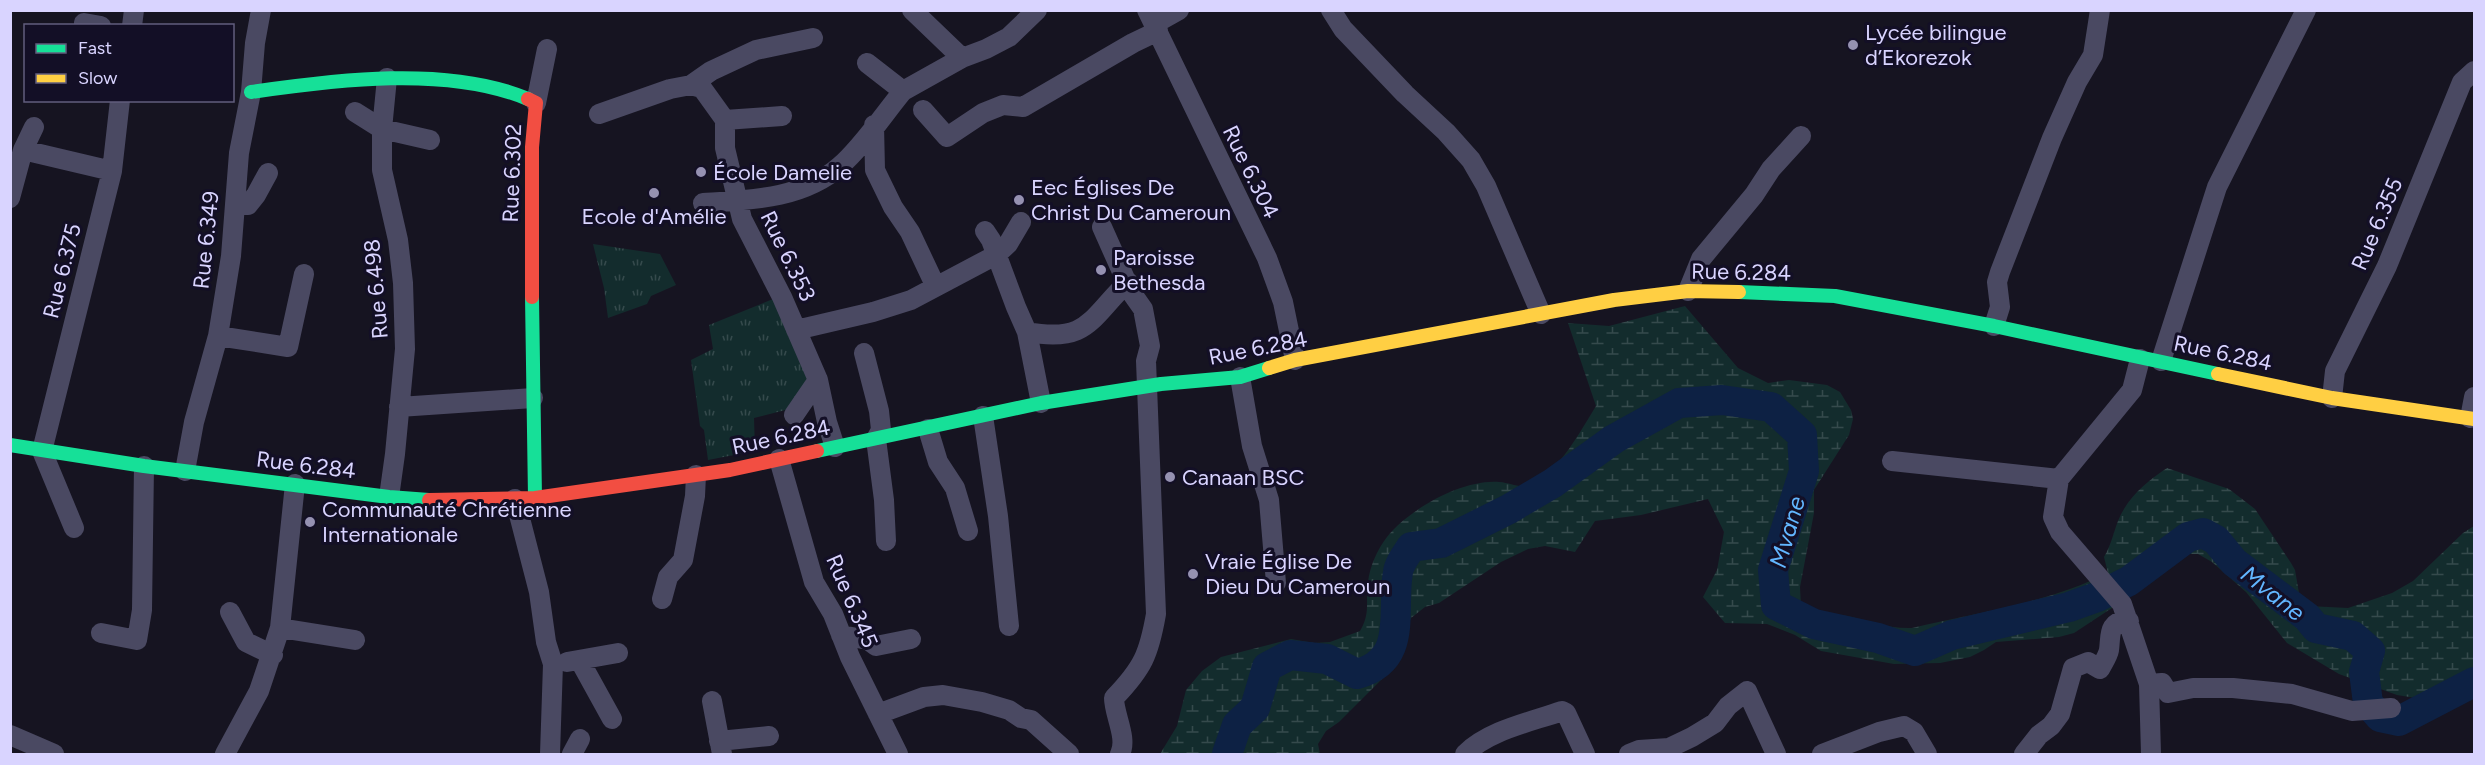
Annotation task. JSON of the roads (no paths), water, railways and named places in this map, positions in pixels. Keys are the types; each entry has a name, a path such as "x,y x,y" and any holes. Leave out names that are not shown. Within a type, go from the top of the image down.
{"street":[{"name":"Rue 6.349","path":"185,471 194,422 218,336 231,256 239,153 251,92 255,42 261,10"},
{"path":"912,10 962,58"},
{"path":"703,203 780,196 839,167 903,91 962,58 1009,37 1037,10"},
{"path":"923,110 947,136 983,113 1003,105 1023,108 1133,43 1153,22 1179,10"},
{"path":"1330,10 1343,29 1471,160 1486,186 1541,314"},
{"path":"1994,326 2000,307 1997,282 2000,272 2052,138 2077,82 2093,55 2100,10"},
{"path":"2161,361 2217,187 2306,10"},
{"name":"Rue 6.304","path":"1153,22 1267,258 1283,302 1295,360"},
{"path":"599,114 670,89 696,87 711,71 756,50 813,38"},
{"path":"536,103 547,49"},
{"path":"867,63 903,91"},
{"name":"Rue 6.355","path":"2332,399 2335,370 2387,266 2462,82 2475,71"},
{"name":"Rue 6.302","path":"251,92 305,84 387,78 438,80 494,87 536,103 532,147 531,296 535,381 532,398 535,498"},
{"name":"Rue 6.498","path":"387,78 382,129 382,170 398,240 403,283 405,349 396,454 389,497"},
{"path":"696,87 724,120 782,116"},
{"name":"Rue 6.375","path":"42,451 112,171 120,102"},
{"path":"355,112 382,129 430,140"},
{"name":"Rue 6.353","path":"724,120 725,148 742,219 818,380 822,404 835,447"},
{"path":"874,126 875,170 910,232 935,285"},
{"path":"10,198 23,150 34,127"},
{"path":"1688,291 1701,259 1754,195 1771,169 1801,136"},
{"path":"23,150 112,171"},
{"path":"235,205 248,205 268,173"},
{"path":"796,330 873,312 911,300 935,285 996,255 1008,244 1021,222"},
{"path":"1102,227 1131,292 1143,309 1150,346 1146,361 1156,614 1150,645 1135,676 1114,698 1114,709 1123,742 1120,754"},
{"path":"986,231 992,240 1027,332 1041,404"},
{"path":"218,336 288,347 304,274"},
{"path":"1027,332 1052,336 1079,330 1090,323 1128,282"},
{"name":"Rue 6.284","path":"10,445 144,466 389,497 445,501 535,498 696,475 1041,404 1147,387 1240,377 1295,360 1614,300 1688,291 1835,296 1994,326 2332,399 2472,418"},
{"path":"864,353 879,411 881,430 876,439 883,489 886,541"},
{"path":"2140,359 2133,390 2059,479 2053,517 2060,532 2108,584 2126,613 2149,684 2151,754"},
{"path":"1240,377 1252,446 1269,500 1276,583"},
{"path":"794,415 818,380"},
{"path":"2472,418 2475,397"},
{"path":"399,406 532,398"},
{"path":"983,416 998,516 1009,626"},
{"path":"927,429 938,462 956,488 968,531"},
{"path":"42,451 74,528"},
{"name":"Rue 6.345","path":"779,459 814,582 833,614 898,754"},
{"path":"1892,461 2059,479"},
{"path":"101,633 137,646 142,610 144,466"},
{"path":"662,599 668,578 683,560 695,496 696,475"},
{"path":"225,754 259,691 273,655 280,628 296,484"},
{"path":"515,499 539,592 546,642 553,664 550,754"},
{"path":"230,612 246,642 273,655"},
{"path":"2024,754 2060,714 2073,668 2088,662 2100,669 2109,651 2110,633 2114,627 2125,621 2126,613"},
{"path":"280,628 356,640"},
{"path":"841,635 868,640 876,646 911,639"},
{"path":"553,664 618,653"},
{"path":"580,661 612,719"},
{"path":"2149,684 2162,683 2168,693 2193,688 2233,688 2292,694 2352,711 2391,708"},
{"path":"1629,754 1639,750 1669,748 1692,737 1715,723 1728,706 1747,691 1776,754"},
{"path":"878,714 924,697 944,695 982,702 1009,710 1021,718 1031,720 1069,754"},
{"path":"712,701 721,748 769,736"},
{"path":"1466,754 1473,746 1489,738 1562,711 1566,713 1585,754"},
{"path":"1822,754 1879,732 1904,726 1914,732 1927,754"},
{"path":"10,735 42,752"}],"waterway":[{"name":"Mvane","path":"1227,754 1237,725 1255,708 1267,667 1290,655 1327,659 1357,674 1373,667 1384,658 1391,646 1394,633 1399,569 1411,547 1441,543 1509,509 1553,483 1614,439 1679,403 1722,400 1771,407 1802,435 1804,471 1773,570 1776,605 1814,624 1878,638 1915,651 1952,635 2069,607 2097,597 2129,581 2188,537 2203,533 2216,540 2234,562 2307,617 2316,628 2353,636 2370,651 2364,672 2368,703 2380,717 2399,721 2474,682"}],"place":[{"name":"Lycée bilingue d’Ekorezok","path":"1853,45"},
{"name":"École Damelie","path":"701,172"},
{"name":"Ecole d'Amélie","path":"654,193"},
{"name":"Eec Églises De Christ Du Cameroun","path":"1019,200"},
{"name":"Paroisse Bethesda","path":"1101,270"},
{"name":"Canaan BSC","path":"1170,477"},
{"name":"Communauté Chrétienne Internationale","path":"310,522"},
{"name":"Vraie Église De Dieu Du Cameroun","path":"1193,574"}]}
